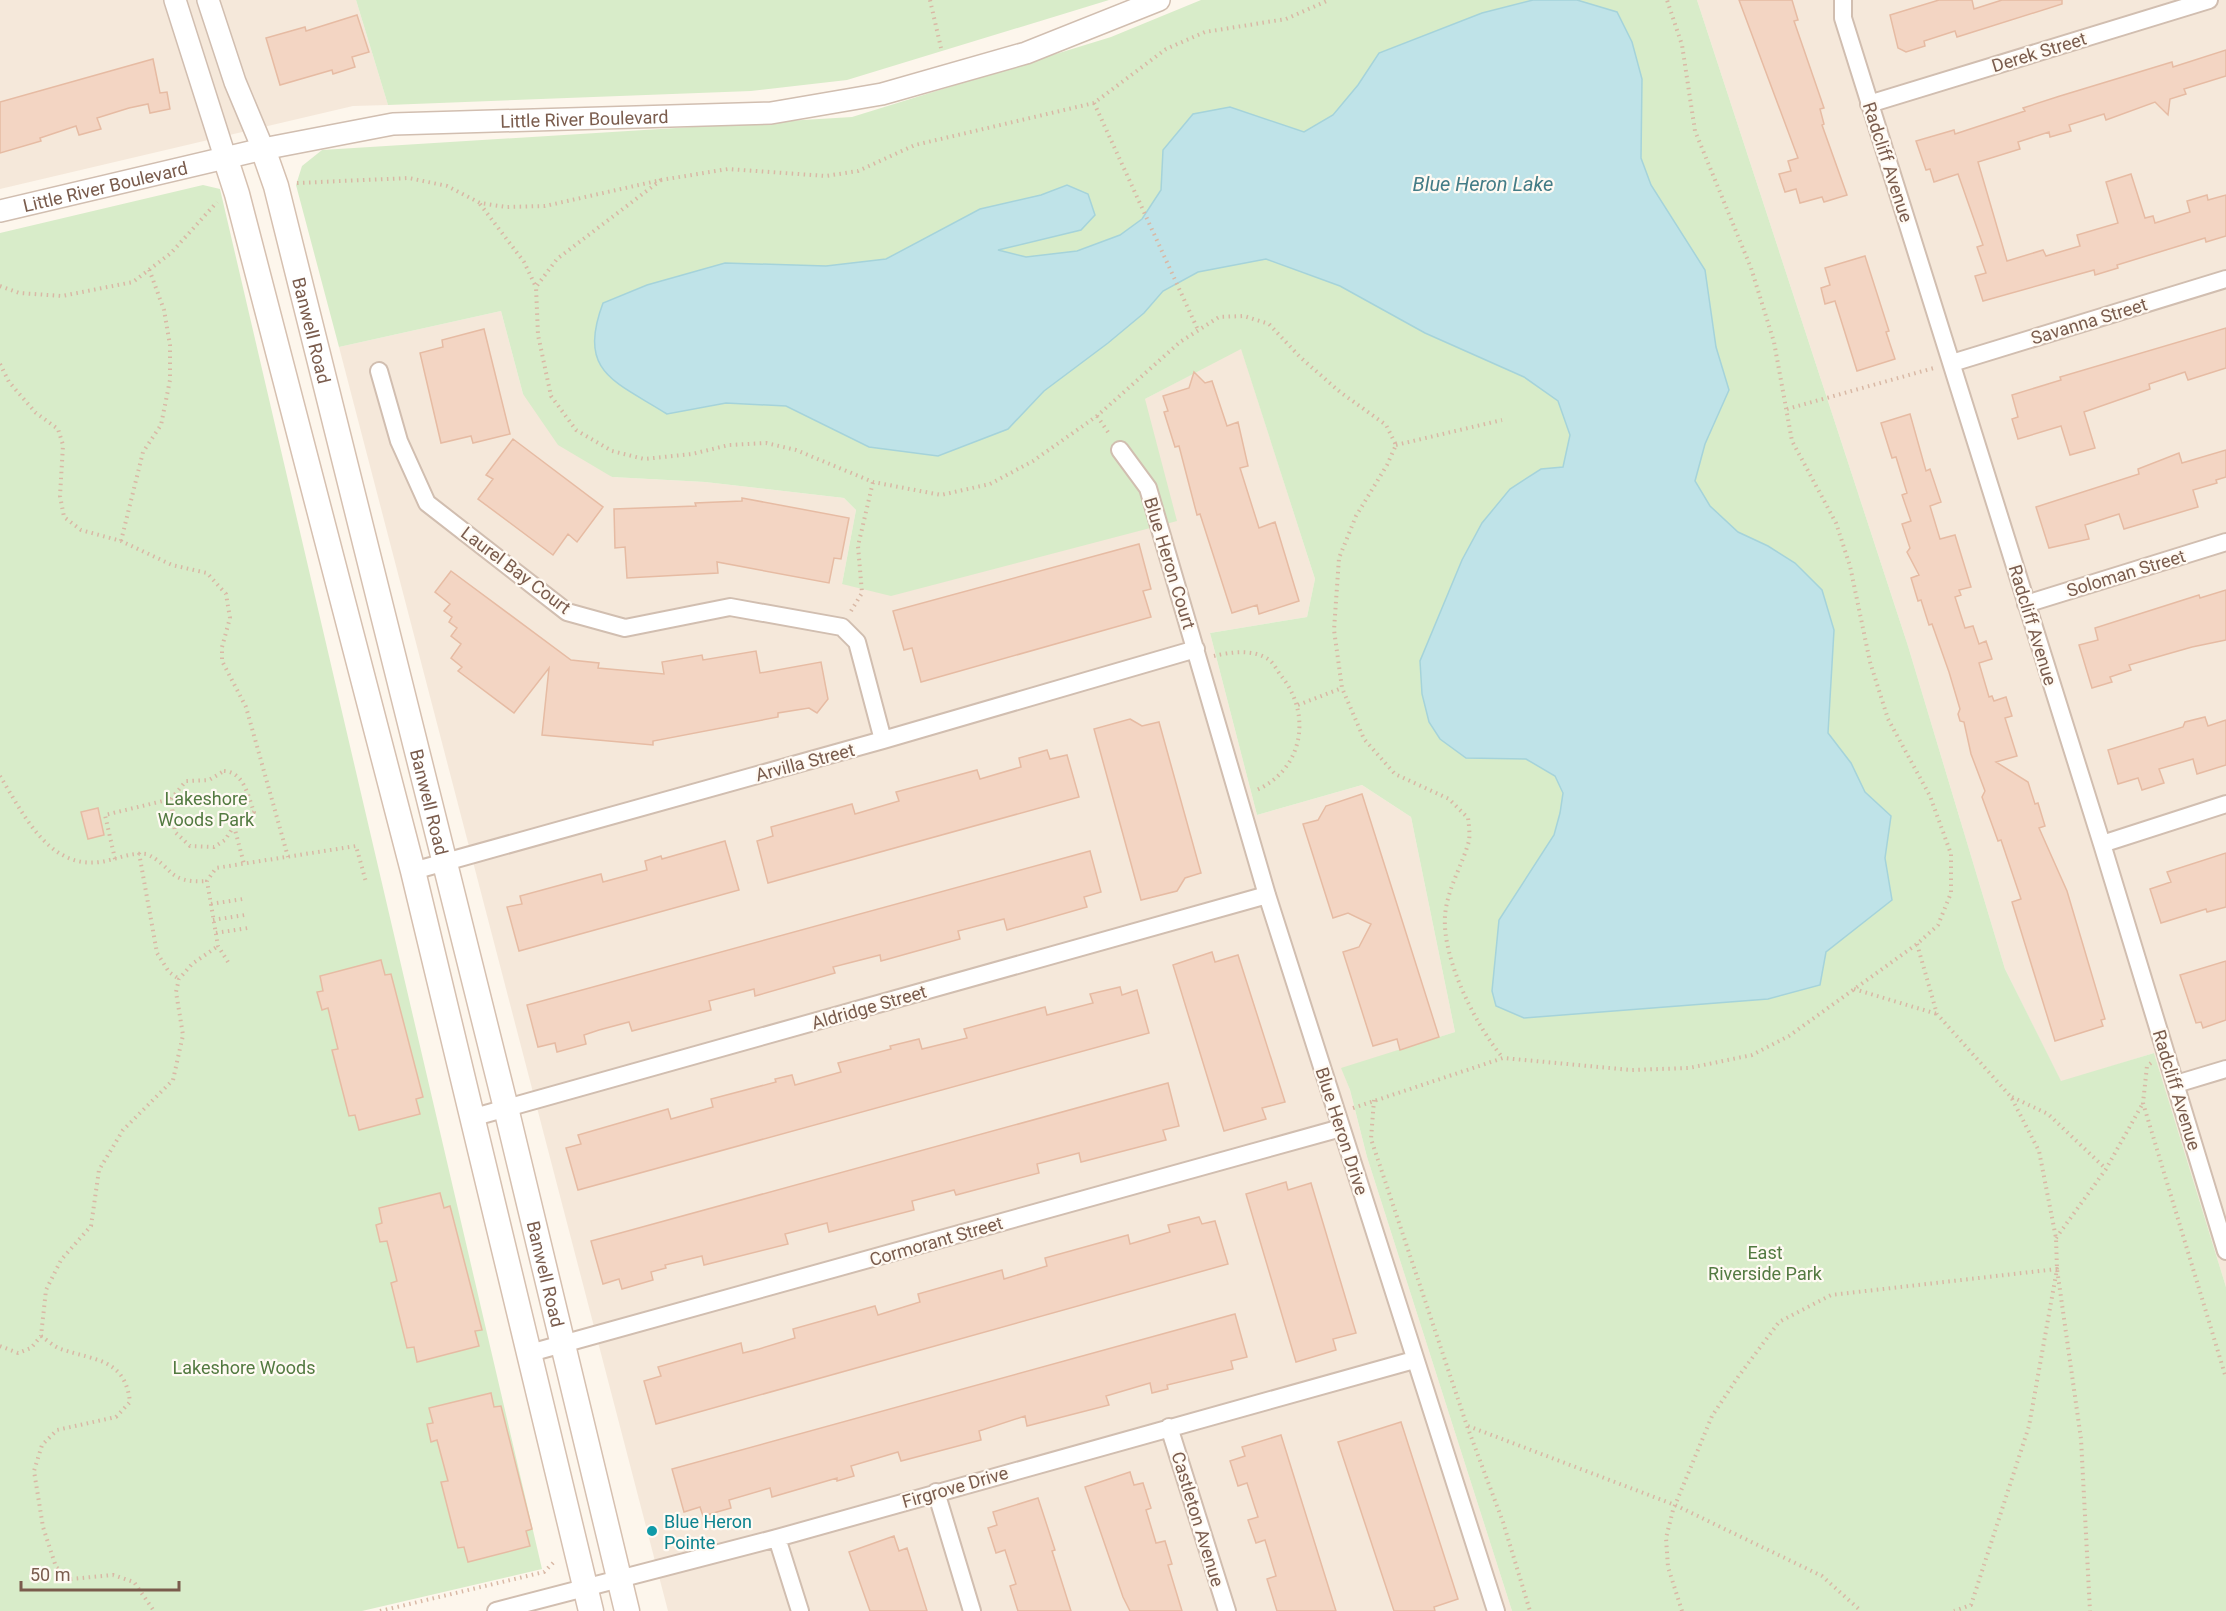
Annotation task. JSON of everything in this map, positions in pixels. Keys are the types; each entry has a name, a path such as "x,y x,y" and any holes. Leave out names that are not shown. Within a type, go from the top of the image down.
{"main road":[{"name":"Banwell Road","path":"262,149 276,186 506,1108 627,1611"},
{"name":"Banwell Road","path":"225,158 237,194 413,871 589,1600"}],"street":[{"name":"Banwell Road","path":"175,0 225,158"},
{"name":"Banwell Road","path":"208,0 235,82 262,149"},
{"name":"Little River Boulevard","path":"0,211 262,149 393,124 771,113 882,94 1026,53 1159,0"},
{"name":"Radcliff Avenue","path":"1843,0 1843,18 1869,104 2102,844 2226,1251"},
{"name":"Derek Street","path":"1869,104 2209,0"},
{"name":"Savanna Street","path":"1952,363 2226,279"},
{"name":"Laurel Bay Court","path":"379,371 399,441 427,503 567,612 625,628 730,607 842,627"},
{"name":"Blue Heron Court","path":"1120,450 1148,488 1197,654"},
{"name":"Soloman Street","path":"2026,604 2226,542"},
{"path":"842,627 857,642 884,740"},
{"name":"Arvilla Street","path":"413,871 1197,654"},
{"name":"Blue Heron Drive","path":"1197,654 1267,896 1496,1611"},
{"path":"2102,844 2226,804"},
{"name":"Aldridge Street","path":"471,1118 1267,896"},
{"path":"2176,1084 2226,1069"},
{"name":"Cormorant Street","path":"530,1353 1341,1128"},
{"name":"Firgrove Drive","path":"496,1611 589,1600 619,1580 1414,1360"},
{"name":"Castleton Avenue","path":"1169,1427 1227,1611"},
{"path":"936,1492 972,1611"},
{"path":"777,1538 800,1611"}],"path":[{"path":"930,0 941,48"},
{"path":"294,183 409,178 447,186 480,203 506,207 545,206 661,180 728,169 826,176 858,171 915,145 1094,103 1166,49 1205,32 1286,20 1329,0"},
{"path":"1352,1109 1503,1058 1631,1070 1689,1068 1752,1055 1789,1036 1917,944 1938,925 1951,893 1951,854 1930,796 1888,719 1870,662 1850,566 1836,523 1792,441 1774,342 1751,268 1695,131 1682,45 1667,0"},
{"path":"1094,103 1198,330"},
{"path":"536,287 557,259 661,180"},
{"path":"0,286 19,293 81,294 133,282 171,253 219,200"},
{"path":"480,203 524,262 536,287 538,335 551,396 576,430 612,451 644,459 692,454 729,445 766,443 795,450 873,482 941,495 990,484 1033,461 1097,416 1180,342 1219,317 1244,316 1269,324 1300,357 1340,392 1386,425 1396,446"},
{"path":"121,541 143,452 161,425 170,380 170,345 164,310 149,269"},
{"path":"1787,409 1952,363"},
{"path":"0,364 9,382 36,413 58,429 63,445 60,496 64,517 81,530 121,541 172,565 207,573 226,594 230,618 222,647 222,661 246,707 288,857"},
{"path":"1097,416 1120,450"},
{"path":"1396,446 1502,420"},
{"path":"1396,446 1356,516 1339,558 1334,630 1342,688 1364,739 1395,774 1449,799 1468,818 1469,840 1455,873 1445,916 1451,960 1486,1039 1503,1058"},
{"path":"842,627 861,593 858,546 873,482"},
{"path":"1197,654 1234,651 1268,659 1293,691 1298,705 1301,737 1288,765 1261,788 1238,797"},
{"path":"1298,705 1342,688"},
{"path":"115,859 105,815 171,799 190,779 209,780 224,771 230,771 243,783 254,812 234,826 225,840 206,849 190,846 175,832 171,799"},
{"path":"0,776 24,814 51,848 74,860 87,862 115,859 139,853 152,856 173,876 196,882 207,881"},
{"path":"234,826 244,864"},
{"path":"228,962 218,946 207,881 216,868 356,846 366,882"},
{"path":"139,853 157,953 169,972 179,978"},
{"path":"211,904 243,899"},
{"path":"213,920 245,915"},
{"path":"216,933 248,928"},
{"path":"1917,944 1937,1014 2011,1097 2039,1151 2056,1238 2057,1269 2080,1439 2090,1611"},
{"path":"0,1346 18,1353 31,1348 41,1336 46,1290 61,1260 91,1226 99,1170 123,1130 173,1080 183,1035 176,992 179,978 192,964 218,946"},
{"path":"1853,988 1937,1014"},
{"path":"2165,1051 2147,1066 2143,1103 2226,1378"},
{"path":"2011,1097 2048,1114 2106,1169"},
{"path":"1374,1100 1371,1139 1467,1426 1503,1522 1530,1611"},
{"path":"2056,1238 2106,1169 2143,1103"},
{"path":"1682,1611 1668,1567 1666,1538 1675,1505 1712,1416 1779,1322 1831,1295 2057,1269"},
{"path":"1954,1611 1971,1605 2029,1426 2057,1269"},
{"path":"41,1336 58,1349 110,1363 128,1384 130,1402 116,1417 57,1430 42,1445 34,1471 43,1527 56,1567 71,1579 113,1575 134,1582 154,1611"},
{"path":"1467,1426 1675,1505 1822,1576 1861,1611"},
{"path":"380,1611 544,1572 558,1558"}],"shaded area":[{"path":"0,0 356,0 388,105 353,106 0,189"},
{"path":"1697,0 2226,0 2226,1287 2154,1053 2061,1082 2005,969 1908,646"},
{"path":"501,311 523,394 612,477 705,482 844,498 856,510 842,584 1145,399 1241,348 1315,579 1307,617 1210,633 1257,815 1362,785 1411,817 1455,1032 1342,1069 1350,1090 1367,1157 1512,1611 668,1611 339,347"}],"green space":[{"path":"356,0 1109,0 847,80 751,91 388,105"},
{"name":"East Riverside Park","path":"1201,0 1697,0 1908,646 2005,969 2061,1081 2154,1053 2226,1287 2226,1611 1512,1611 1367,1157 1350,1090 1341,1068 1455,1032 1411,817 1362,785 1257,815 1210,633 1307,617 1315,579 1241,349 1145,399 1177,521 891,596 842,584 856,510 844,498 705,482 612,477 558,445 523,394 501,311 339,347 296,185 302,166 322,150 852,117 1111,37"},
{"name":"Lakeshore Woods","path":"203,185 220,189 542,1569 362,1611 0,1611 0,233"}],"water":[{"name":"Blue Heron Lake","path":"1533,0 1577,0 1617,12 1632,42 1642,79 1641,158 1651,185 1705,270 1716,347 1729,390 1705,444 1695,481 1710,506 1738,532 1768,546 1795,563 1822,590 1834,630 1828,733 1851,763 1865,792 1891,816 1885,858 1892,900 1826,952 1820,985 1768,999 1524,1018 1496,1006 1492,991 1499,920 1554,835 1563,793 1555,776 1526,759 1466,758 1440,739 1429,722 1422,694 1420,661 1462,560 1482,523 1510,489 1541,469 1563,467 1570,435 1558,401 1524,377 1425,333 1340,286 1266,259 1198,272 1163,291 1144,313 1044,391 1008,429 938,456 869,447 786,406 726,403 667,414 617,383 598,360 595,345 596,327 603,303 647,285 725,263 826,266 886,259 980,209 1041,195 1067,185 1088,194 1095,215 1081,230 998,250 1026,257 1077,251 1120,235 1142,219 1161,190 1163,150 1193,114 1230,107 1304,132 1333,115 1358,85 1379,53 1482,13"}],"building":[{"path":"1739,0 1792,0 1798,20 1794,21 1824,108 1820,109 1824,124 1822,125 1847,195 1824,202 1822,197 1800,203 1796,189 1785,192 1779,174 1791,171 1788,161 1798,158"},
{"path":"1939,0 1972,0 1974,9 2002,0 2062,0 2062,4 1957,37 1955,31 1924,41 1925,46 1906,52 1898,48 1890,15"},
{"path":"357,15 369,52 352,57 355,67 333,74 332,70 280,85 266,38 305,27 306,31"},
{"path":"2226,50 2226,76 2184,89 2186,94 2170,99 2168,115 2155,102 2106,120 2104,114 2069,125 2071,131 2050,137 2049,132 2018,142 2020,149 1978,162 2007,261 2043,250 2046,256 2080,246 2077,235 2118,223 2106,182 2131,174 2145,218 2153,216 2155,223 2190,212 2187,201 2207,195 2208,200 2226,195 2226,236 2206,242 2205,238 2117,265 2118,268 2095,275 2094,270 1983,301 1975,276 1986,273 1977,247 1983,245 1958,174 1934,182 1930,169 1926,170 1916,141 1954,130 1955,134 2025,111 2023,108 2060,96 2172,62 2173,67"},
{"path":"153,59 160,93 167,92 170,109 150,113 148,104 129,108 97,118 101,129 79,135 76,126 40,138 41,141 0,153 0,102"},
{"path":"1865,256 1889,331 1886,332 1895,359 1857,371 1835,301 1825,304 1821,288 1830,285 1825,268"},
{"path":"2226,328 2226,368 2188,380 2185,372 2149,384 2150,389 2084,412 2095,448 2070,455 2061,426 2018,439 2012,419 2018,417 2012,395 2061,380 2060,377"},
{"path":"484,329 510,434 473,443 471,436 441,443 420,353 443,347 442,340"},
{"path":"1194,372 1205,383 1212,381 1227,426 1238,422 1248,466 1240,468 1259,528 1275,522 1299,601 1259,614 1257,605 1232,613 1200,514 1197,515 1179,446 1175,447 1164,412 1168,411 1163,396 1189,388"},
{"path":"1910,414 1926,471 1930,469 1941,502 1930,506 1940,539 1955,535 1971,587 1959,590 1961,595 1955,597 1965,628 1973,626 1979,644 1986,641 1992,659 1979,663 1989,697 1992,696 1994,701 2006,697 2012,716 2005,718 2017,756 1996,762 2028,782 2035,804 2038,803 2045,826 2039,828 2067,891 2105,1019 2101,1020 2103,1026 2055,1041 2012,902 2021,899 2001,840 1998,841 1982,797 1985,791 1971,754 1964,722 1960,721 1958,714 1960,709 1949,672 1932,624 1929,625 1921,600 1918,601 1911,578 1919,575 1907,552 1910,548 1902,524 1911,521 1902,495 1907,493 1896,457 1892,458 1881,423"},
{"path":"513,439 603,507 577,542 568,534 553,555 478,499 493,479 486,475"},
{"path":"2226,450 2226,477 2216,480 2217,483 2193,490 2198,507 2124,529 2119,514 2085,525 2089,539 2049,548 2036,507 2139,474 2138,469 2179,453 2182,463"},
{"path":"742,498 849,518 841,559 834,558 829,583 717,562 718,573 627,578 625,547 615,548 614,509 696,506 695,503 742,501"},
{"path":"1139,544 1151,589 1143,591 1151,617 921,682 912,648 904,650 893,611"},
{"path":"451,571 571,660 599,663 598,668 664,674 662,662 702,655 703,660 756,651 760,673 821,662 828,699 817,713 809,708 778,713 778,717 653,741 653,745 542,735 549,668 514,713 458,671 462,667 451,658 461,644 451,636 457,628 449,622 452,617 444,611 450,604 435,592"},
{"path":"2226,590 2226,640 2129,665 2131,670 2110,677 2112,682 2092,688 2079,645 2098,640 2095,628 2199,595 2200,598"},
{"path":"2205,717 2208,726 2226,720 2226,765 2197,774 2193,759 2159,769 2164,783 2142,790 2138,778 2118,784 2108,750 2183,727 2185,722"},
{"path":"1130,719 1142,726 1159,722 1201,873 1185,878 1177,891 1141,900 1094,729"},
{"path":"1047,750 1050,759 1067,755 1079,797 768,883 757,841 773,836 771,827 852,804 855,814 899,801 896,792 977,770 980,779 1021,767 1019,758"},
{"path":"1362,794 1439,1037 1400,1050 1397,1039 1373,1046 1343,952 1359,947 1371,924 1348,913 1333,918 1303,824 1318,820 1326,806"},
{"path":"98,808 104,835 88,839 81,812"},
{"path":"725,841 739,890 519,951 507,907 522,904 520,896 601,874 603,882 647,870 645,861 661,856 662,859"},
{"path":"1090,851 1101,892 1084,897 1087,907 1007,930 1004,919 958,931 960,939 881,961 880,955 833,967 835,973 755,996 754,989 709,1001 711,1010 632,1031 629,1022 599,1030 584,1035 586,1044 557,1052 555,1043 538,1047 527,1005"},
{"path":"2226,853 2226,907 2207,912 2206,909 2161,923 2150,889 2171,882 2167,872"},
{"path":"1212,952 1215,962 1238,955 1285,1102 1262,1108 1266,1119 1224,1131 1173,965"},
{"path":"381,960 385,975 391,974 423,1097 416,1099 420,1114 359,1130 355,1115 349,1116 332,1050 338,1049 328,1008 322,1010 317,992 323,991 320,976"},
{"path":"2226,961 2226,1020 2203,1028 2201,1022 2196,1023 2180,975"},
{"path":"1120,987 1122,995 1137,990 1149,1033 578,1190 566,1148 581,1144 578,1135 668,1109 671,1119 713,1107 711,1099 776,1082 775,1079 792,1075 795,1085 841,1072 838,1063 891,1049 890,1046 919,1039 922,1049 967,1038 964,1029 1045,1007 1047,1015 1093,1003 1090,994"},
{"path":"1168,1083 1179,1126 1163,1130 1166,1140 1081,1162 1079,1153 1037,1164 1039,1173 956,1195 954,1190 912,1201 914,1210 829,1232 827,1223 785,1234 788,1244 704,1265 702,1256 665,1265 666,1268 651,1272 653,1280 622,1289 619,1279 603,1284 591,1241"},
{"path":"1286,1182 1288,1190 1311,1183 1356,1333 1333,1339 1336,1350 1296,1362 1246,1194"},
{"path":"440,1193 444,1208 450,1206 482,1330 475,1331 479,1346 417,1362 414,1347 407,1348 391,1283 397,1281 387,1241 380,1242 376,1225 382,1223 379,1208"},
{"path":"1199,1217 1202,1224 1215,1221 1228,1264 656,1424 644,1381 661,1376 658,1367 741,1343 743,1353 759,1349 795,1338 793,1329 875,1306 878,1315 920,1302 918,1294 1002,1270 1004,1279 1047,1266 1045,1258 1128,1235 1130,1244 1170,1232 1168,1225"},
{"path":"1235,1314 1247,1357 1231,1361 1233,1369 1167,1385 1168,1389 1152,1393 1150,1383 1106,1396 1109,1405 1027,1426 1025,1416 979,1431 981,1440 901,1461 898,1452 851,1466 854,1476 837,1481 837,1478 772,1497 770,1488 729,1500 731,1508 703,1516 700,1507 684,1512 672,1469"},
{"path":"491,1393 494,1407 501,1406 532,1529 526,1531 530,1546 468,1562 464,1547 458,1548 441,1482 448,1481 437,1440 431,1442 427,1424 433,1423 429,1408"},
{"path":"1401,1422 1458,1599 1434,1607 1435,1611 1394,1611 1338,1442"},
{"path":"1281,1435 1336,1611 1277,1611 1267,1579 1276,1576 1265,1540 1256,1543 1248,1520 1258,1517 1247,1483 1238,1486 1230,1461 1245,1456 1242,1447"},
{"path":"1130,1472 1134,1485 1143,1483 1151,1508 1146,1510 1156,1543 1165,1541 1172,1564 1168,1565 1182,1611 1130,1611 1123,1597 1085,1487"},
{"path":"1038,1498 1071,1611 1018,1611 1010,1586 1016,1584 1005,1550 996,1553 988,1528 997,1525 993,1512"},
{"path":"894,1536 899,1551 907,1548 927,1611 870,1611 849,1552"}],"place":[{"name":"Blue Heron Pointe","path":"652,1531"}],"park label":[{"name":"Lakeshore Woods Park","path":"206,808"}]}
